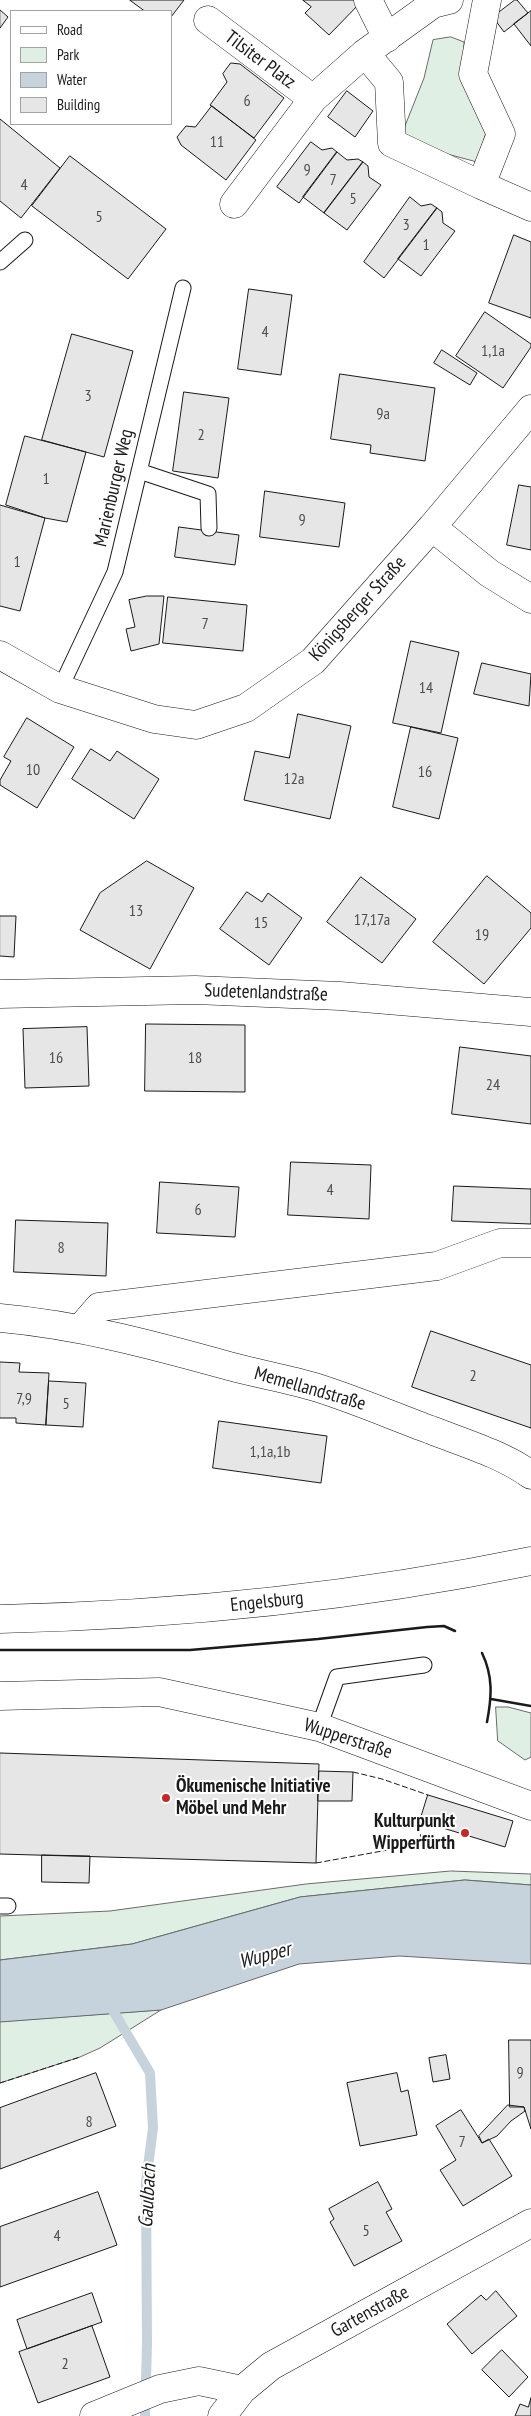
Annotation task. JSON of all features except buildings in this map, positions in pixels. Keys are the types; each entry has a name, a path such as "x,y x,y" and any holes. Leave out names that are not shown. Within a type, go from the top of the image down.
{"street":[{"path":"368,0 376,46 389,82 392,143 531,207"},
{"name":"Tilsiter Platz","path":"234,204 313,99 376,46 432,4 449,0"},
{"path":"481,185 501,134 473,74 487,0"},
{"name":"Tilsiter Platz","path":"208,20 313,99"},
{"name":"Königsberger Straße","path":"0,655 60,689 154,719 196,725 246,708 313,661 432,527 531,409"},
{"path":"432,527 489,573 531,599"},
{"name":"Sudetenlandstraße","path":"0,994 195,990 340,996 531,1012"},
{"path":"80,1328 99,1307 437,1266 500,1243 531,1243"},
{"name":"Memellandstraße","path":"0,1318 80,1328 160,1346 231,1367 316,1388 466,1444 519,1466 531,1475"},
{"name":"Engelsburg","path":"0,1619 96,1616 266,1604 440,1580 531,1561"},
{"name":"Wupperstraße","path":"0,1696 160,1692 318,1727 531,1806"},
{"name":"Gartenstraße","path":"222,2416 242,2390 271,2366 531,2223"},
{"path":"94,2416 160,2389 199,2381 242,2390"}],"lane":[{"path":"0,262 25,240"},
{"name":"Marienburger Weg","path":"60,689 115,572 183,288"},
{"path":"139,471 208,494 209,528"},
{"path":"318,1727 337,1678 424,1665"}],"green space":[{"path":"451,37 464,42 465,86 488,126 477,162 399,141 424,78 433,40"},
{"path":"496,1707 508,1707 531,1713 531,1757 525,1760 498,1741"},
{"path":"451,1871 531,1874 531,1885 465,1880 300,1897 132,1944 0,1960 0,1916 110,1911 306,1884"},
{"path":"161,2010 100,2048 80,2057 0,2083 0,2022"}],"water":[{"name":"Wupper","path":"465,1880 531,1885 531,1964 399,1956 299,1964 161,2010 0,2022 0,1960 132,1944 300,1897"}],"waterway":[{"name":"Gaulbach","path":"108,2002 150,2073 153,2128 146,2182 147,2344 145,2416"}],"fence":[{"path":"353,1772 382,1779 428,1795"},
{"path":"316,1863 421,1844 420,1821"},
{"path":"0,2083 80,2057"}],"wall":[{"path":"0,1650 190,1650 427,1627 444,1626 455,1631"},
{"path":"482,1653 490,1678 490,1703 487,1722"},
{"path":"491,1699 531,1706"}],"place":[{"name":"Ökumenische Initiative Möbel und Mehr","path":"166,1798"},
{"name":"Kulturpunkt Wipperfürth","path":"465,1833"}]}
